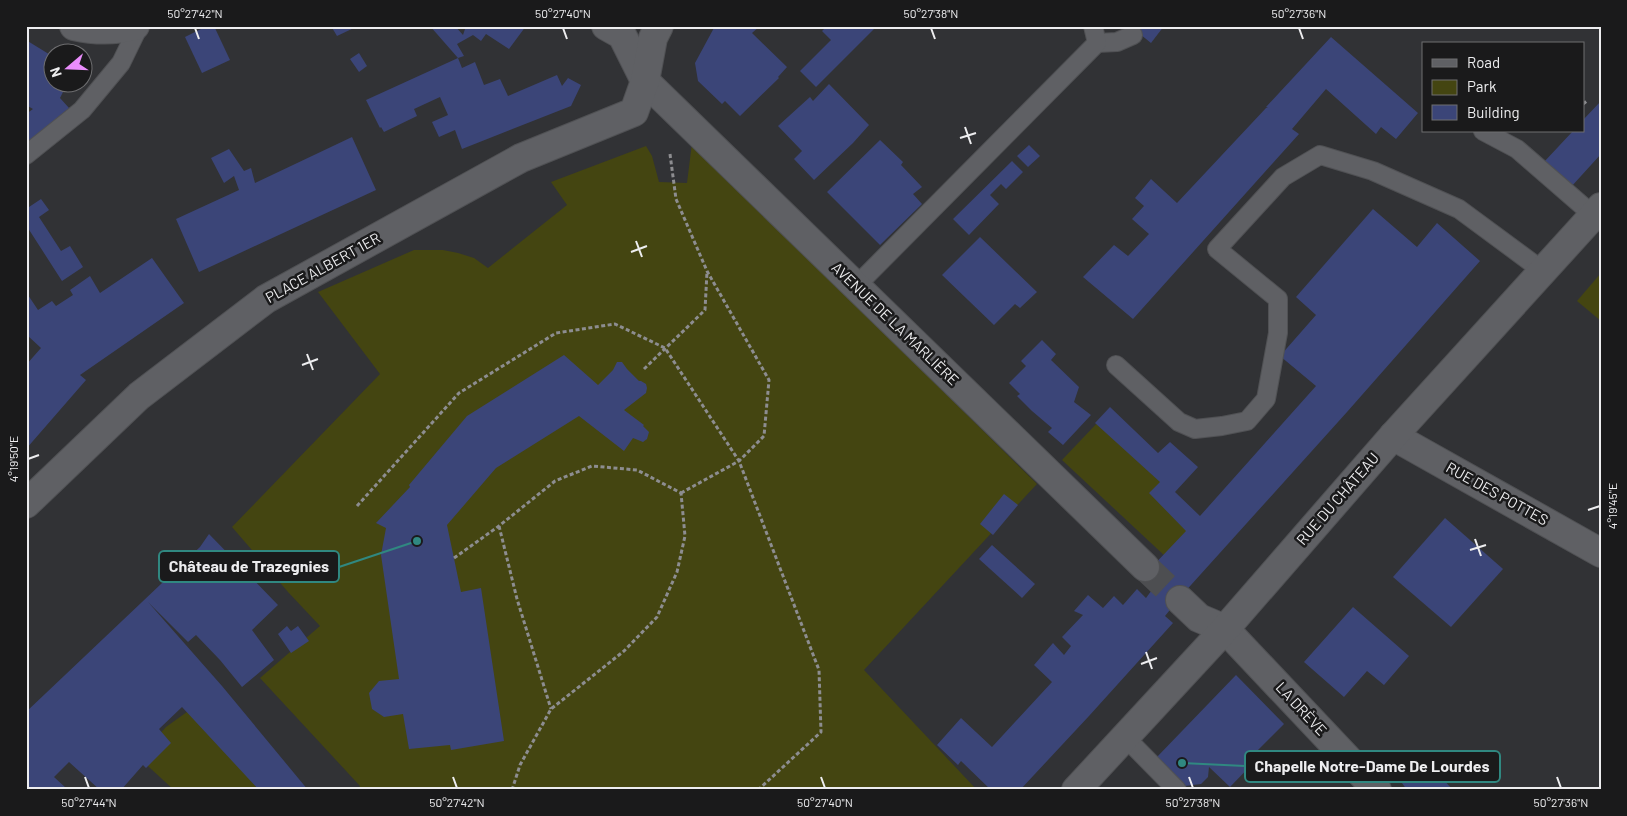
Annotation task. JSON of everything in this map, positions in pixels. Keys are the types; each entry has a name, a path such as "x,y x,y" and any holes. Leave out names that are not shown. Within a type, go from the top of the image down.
{"street":[{"path":"74,26 92,30 114,31 137,26"},
{"name":"AVENUE DE LA MARLIÈRE","path":"606,26 622,36 645,81 1145,567"},
{"name":"PLACE ALBERT 1ER","path":"26,504 139,396 266,299 521,158 634,112 645,81 653,38 659,26"},
{"name":"RUE DU CHÂTEAU","path":"1076,790 1225,629 1393,436 1597,211"},
{"name":"RUE DES POTTES","path":"1393,436 1601,553"},
{"path":"1180,600 1199,618 1225,629"},
{"name":"LA DRÈVE","path":"1225,629 1378,790"}],"lane":[{"path":"26,155 82,110 121,63 137,26"},
{"path":"856,286 1095,34 1117,42 1132,35"},
{"path":"1485,132 1517,149 1597,211"},
{"path":"1116,365 1179,422 1195,430 1248,421 1266,399 1278,333 1278,299 1217,249 1283,178 1320,155 1374,171 1459,209 1543,271"},
{"path":"1125,737 1177,790"}],"path":[{"path":"1584,103 1588,100"},
{"path":"669,145 676,199 707,271 768,380 764,436 738,460 681,494"},
{"path":"644,369 705,310 707,271"},
{"path":"358,506 459,393 556,333 615,324 665,348 738,460 819,670 821,732 758,790"},
{"path":"454,558 499,526 555,481 592,466 637,470 681,494"},
{"path":"512,790 520,765 551,709 624,651 656,617 677,572 685,536 681,494"},
{"path":"499,526 517,599 551,709"}],"green space":[{"path":"692,143 1037,484 864,670 977,790 357,790 360,786 260,678 320,626 232,527 380,374 318,292 414,250 443,250 458,253 474,258 488,268 567,205 551,182 646,146 652,156 659,182 687,183"},
{"path":"1601,273 1601,321 1577,301"},
{"path":"1100,420 1173,489 1191,528 1166,557 1062,460"},
{"path":"191,709 266,790 174,790 138,757 166,727"}],"building":[{"path":"207,26 214,26 230,60 202,73 185,37"},
{"path":"331,26 358,26 337,36"},
{"path":"430,26 455,26 463,35 466,26 526,26 509,49 486,34 481,41 473,35 457,44 464,56 458,58"},
{"path":"715,26 760,26 752,33 787,67 779,78 740,116 725,101 722,104 698,81 695,63"},
{"path":"827,26 876,27 816,87 800,71 831,40 822,31"},
{"path":"1130,26 1164,26 1151,43"},
{"path":"1331,37 1418,113 1396,139 1381,127 1376,134 1326,89 1292,129 1299,134 1133,319 1083,277 1114,245 1128,256 1149,234 1132,219 1144,206 1135,198 1151,179 1177,203 1268,108 1266,107"},
{"path":"26,40 42,50 42,92 63,92 60,98 69,108 26,145 26,114 33,109 26,105"},
{"path":"359,53 367,66 359,72 350,59"},
{"path":"458,58 462,68 475,62 484,85 500,79 508,96 557,75 562,86 568,78 581,85 571,106 462,149 455,130 439,137 432,122 448,115 440,97 414,109 417,116 384,132 380,128 366,100"},
{"path":"829,84 869,125 814,180 794,159 802,151 778,126 810,97 813,101"},
{"path":"1601,101 1601,154 1571,187 1544,162 1572,132 1584,132 1584,119"},
{"path":"352,137 376,190 199,272 176,219 239,190 234,176 224,183 211,158 229,149 244,171 251,168 255,183"},
{"path":"880,140 903,162 901,165 922,187 913,194 922,204 880,245 827,192"},
{"path":"1029,145 1040,156 1028,167 1017,156"},
{"path":"1012,161 1023,172 1006,189 1001,184 990,195 999,204 969,235 953,219"},
{"path":"41,199 49,210 39,217 61,251 70,246 83,267 62,281 26,225 26,209"},
{"path":"1373,209 1417,247 1437,223 1480,261 1182,595 1165,616 1173,623 1089,716 1020,790 991,790 961,761 958,765 937,745 961,718 992,747 1052,682 1034,665 1053,643 1064,655 1071,646 1062,637 1083,615 1074,611 1088,595 1103,608 1114,596 1123,605 1137,589 1146,598 1160,579 1149,570 1186,531 1149,493 1160,482 1095,423 1110,407 1158,453 1170,442 1198,467 1175,492 1200,516 1316,386 1280,356 1316,315 1296,297"},
{"path":"980,237 1037,292 1020,308 1015,304 994,325 942,275"},
{"path":"152,258 184,303 80,375 86,380 26,449 26,365 41,348 26,336 26,292 38,310 52,301 56,306 73,295 70,290 90,276 100,293"},
{"path":"1042,340 1056,354 1051,360 1079,387 1074,402 1091,415 1063,445 1048,432 1052,428 1017,396 1020,394 1009,383 1026,366 1021,361"},
{"path":"564,355 598,385 613,370 617,362 622,362 639,381 646,384 646,393 624,410 644,425 649,432 647,439 643,442 633,438 624,451 579,416 496,468 447,525 461,592 481,588 504,741 451,750 450,745 409,749 403,714 384,717 372,709 369,693 379,681 399,679 381,555 386,528 376,523 410,487 409,485 467,416"},
{"path":"1004,494 1018,505 993,535 980,524"},
{"path":"1445,518 1503,569 1451,627 1393,577"},
{"path":"209,534 278,605 252,630 274,660 242,687 196,635 188,642 148,602 222,686 308,790 259,790 182,707 159,729 171,743 146,768 143,765 121,790 100,790 69,762 54,777 66,788 65,790 26,790 26,712 200,547"},
{"path":"992,545 1035,584 1022,598 979,559"},
{"path":"1353,607 1409,656 1384,685 1367,671 1344,697 1304,662"},
{"path":"287,626 291,631 298,626 309,641 291,653 278,634"},
{"path":"1236,675 1284,724 1255,753 1259,757 1230,787 1209,767 1208,777 1201,784 1185,786 1156,758"},
{"path":"1426,761 1453,790 1407,790 1402,783"}],"tunnel":[{"path":"1145,567 1180,600"}],"place":[{"name":"Château de Trazegnies","path":"417,541"},
{"name":"Chapelle Notre-Dame De Lourdes","path":"1182,763"}]}
